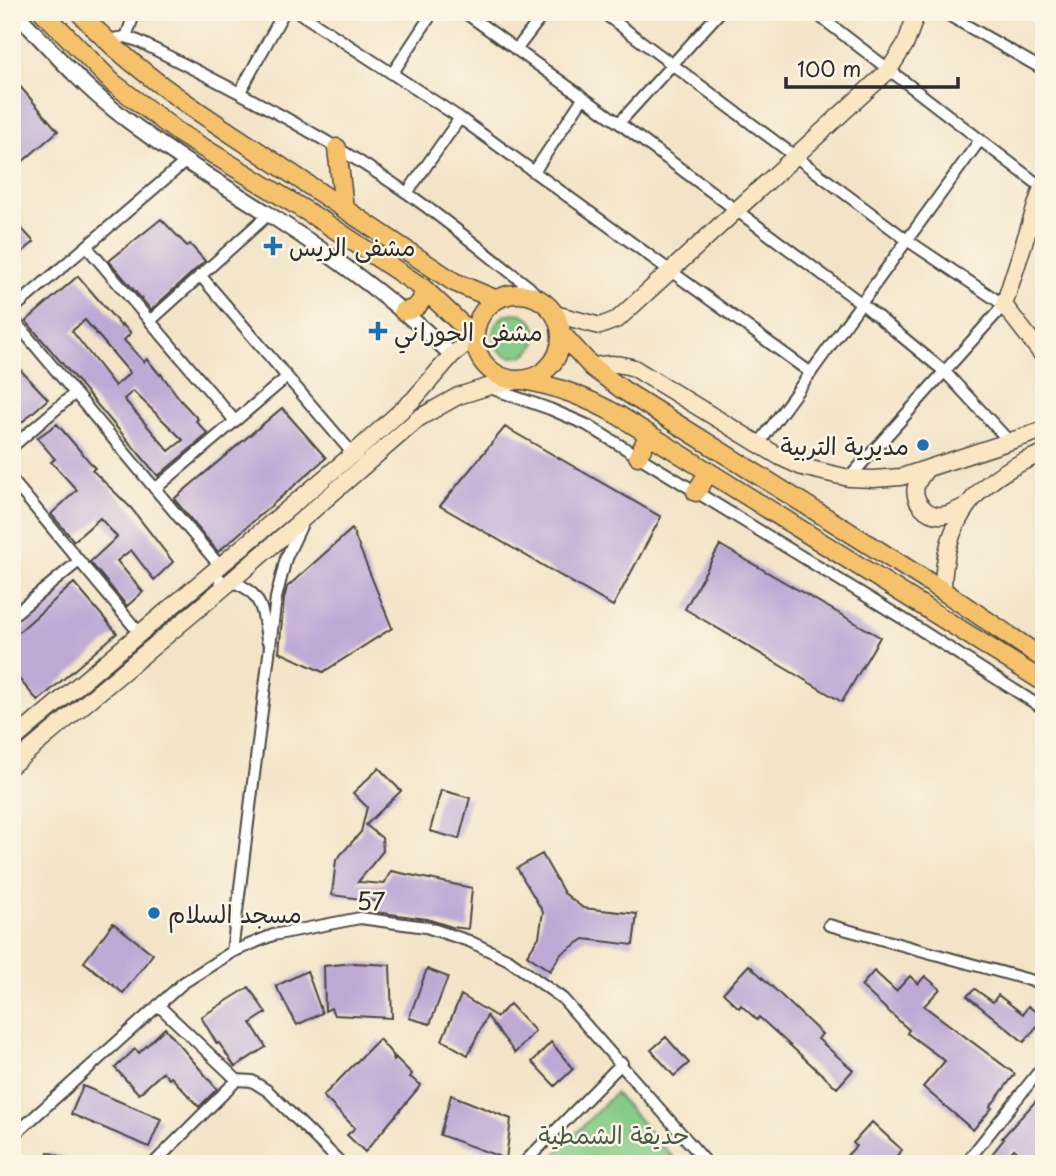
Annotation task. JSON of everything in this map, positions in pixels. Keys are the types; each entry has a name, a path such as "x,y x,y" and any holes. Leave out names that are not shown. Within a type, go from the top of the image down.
{"main road":[{"path":"43,12 113,83 179,133 324,222 423,288 475,337"},
{"path":"79,12 106,40 161,86 454,282 496,300"},
{"path":"917,12 906,43 888,71 618,319 609,324 590,324 519,294 496,300 481,316 475,337 478,352 495,374 509,380 557,387 586,397 1044,682"},
{"path":"337,148 344,208"},
{"path":"1043,186 1004,305 1044,357"},
{"path":"403,311 417,306 423,298 423,288"},
{"path":"548,307 561,333 592,367 662,416 943,591 1044,659"},
{"path":"12,765 425,414 458,396 536,377 556,359 561,346 561,333"},
{"path":"12,741 353,454 414,399 452,355 475,337"},
{"path":"592,367 620,363 634,368 758,445 802,467 849,478 901,477 1044,430"},
{"path":"638,456 649,435"},
{"path":"925,471 917,484 916,492 922,507 936,515 944,515 964,507 992,480 1007,470 1044,453"},
{"path":"695,492 709,472"},
{"path":"943,591 947,547 964,507"}],"street":[{"path":"15,12 113,109 185,162 269,214 403,311 452,355"},
{"path":"126,37 135,12"},
{"path":"240,92 284,12"},
{"path":"298,12 460,118 811,373"},
{"path":"393,74 433,12"},
{"path":"464,12 619,123 861,303 944,372 1009,442"},
{"path":"516,50 545,12"},
{"path":"602,12 907,240 1004,305 849,478"},
{"path":"619,123 720,12"},
{"path":"814,12 888,71 1043,186"},
{"path":"943,12 1044,70"},
{"path":"106,40 126,37 138,41 240,92 337,148 407,193 529,287 548,307"},
{"path":"534,172 583,98"},
{"path":"407,193 460,118"},
{"path":"758,445 980,140"},
{"path":"12,310 185,162"},
{"path":"150,321 269,214"},
{"path":"87,247 235,421"},
{"path":"200,275 353,454"},
{"path":"12,318 219,565 217,577 224,582 243,586 257,599 263,613 269,651"},
{"path":"155,489 287,377"},
{"path":"487,387 587,425 910,623 1044,709"},
{"path":"12,446 75,393"},
{"path":"12,480 141,635"},
{"path":"232,952 269,651 282,571 291,545 306,517"},
{"path":"12,600 16,613 79,561"},
{"name":"57","path":"12,1137 191,977 232,952 273,935 360,918 437,930 489,950 546,985 563,999 622,1063 708,1164"},
{"path":"829,925 1044,984"},
{"path":"159,1005 237,1080 252,1081 268,1091 342,1164"},
{"path":"523,1164 622,1063"},
{"path":"965,1164 1043,1066"},
{"path":"153,1164 237,1080"}],"green space":[{"path":"515,313 531,319 537,335 531,351 515,357 499,351 493,335 499,319"},
{"name":"حديقة الشمطية","path":"615,1093 679,1164 546,1164"}],"building":[{"path":"12,77 58,131 22,162 12,150 12,137 19,131 12,123"},
{"path":"12,218 34,242 12,261"},
{"path":"161,219 205,261 151,310 109,261"},
{"path":"78,276 121,326 122,324 131,333 124,340 144,362 147,359 161,374 208,434 158,476 26,321","holes":["85,320 130,373 115,386 72,331","133,391 183,440 169,451 124,399"]},
{"path":"12,361 48,399 12,431"},
{"path":"282,408 326,458 218,552 174,499"},
{"path":"57,424 95,468 92,470 131,508 173,562 154,580 131,550 117,561 143,592 127,606 90,562 117,537 100,518 74,541 51,514 77,490 51,462 55,459 37,438"},
{"path":"505,427 661,517 613,606 440,506"},
{"path":"352,529 392,628 323,672 279,652 284,599 287,587"},
{"path":"720,545 880,637 842,702 685,609"},
{"path":"74,583 117,633 38,701 12,671 12,638"},
{"path":"379,768 401,791 366,825 382,838 383,851 358,882 384,884 391,871 472,888 468,929 427,919 375,912 376,901 332,895 336,860 361,832 367,807 353,793"},
{"path":"441,790 470,798 459,839 430,831"},
{"path":"542,854 564,893 583,908 637,914 633,945 584,939 561,954 550,971 527,955 539,937 543,912 517,868"},
{"path":"113,923 153,954 123,993 84,962"},
{"path":"354,963 390,965 392,1018 334,1015 331,1008 325,1011 324,966"},
{"path":"749,965 822,1034 818,1039 853,1070 837,1088 759,1017 757,1020 741,1005 739,1008 723,993"},
{"path":"427,969 448,977 430,1024 409,1018"},
{"path":"307,971 322,1013 297,1025 276,986"},
{"path":"874,971 896,991 910,976 918,984 925,976 940,989 924,1006 1015,1074 973,1130 923,1087 945,1061 907,1033 909,1030 861,986"},
{"path":"249,987 266,1013 251,1023 266,1047 235,1067 201,1017"},
{"path":"975,989 993,1002 998,995 1023,1014 1028,1006 1044,1018 1024,1042 967,996"},
{"path":"461,995 497,1017 510,1004 535,1031 515,1053 487,1016 468,1055 442,1040"},
{"path":"165,1028 217,1089 199,1107 163,1072 139,1094 115,1068 135,1049 139,1053"},
{"path":"666,1037 689,1063 674,1076 651,1050"},
{"path":"379,1039 393,1055 394,1061 395,1057 412,1074 410,1077 421,1085 365,1152 347,1135 355,1128 323,1096"},
{"path":"551,1042 573,1069 555,1086 532,1062"},
{"path":"83,1086 161,1119 149,1147 71,1114"},
{"path":"1044,1092 1044,1164 1031,1164 1014,1149 1001,1164 984,1164 1004,1139 1002,1138"},
{"path":"451,1095 511,1119 506,1159 440,1135"},
{"path":"872,1122 902,1150 889,1164 839,1164 856,1146 853,1143"},
{"path":"48,1152 77,1162 77,1164 44,1164"}],"place":[{"name":"مشفى الريس","path":"273,246"},
{"name":"مشفى الحوراني","path":"378,331"},
{"name":"مديرية التربية","path":"923,445"},
{"name":"مسجد السلام","path":"154,913"}]}
